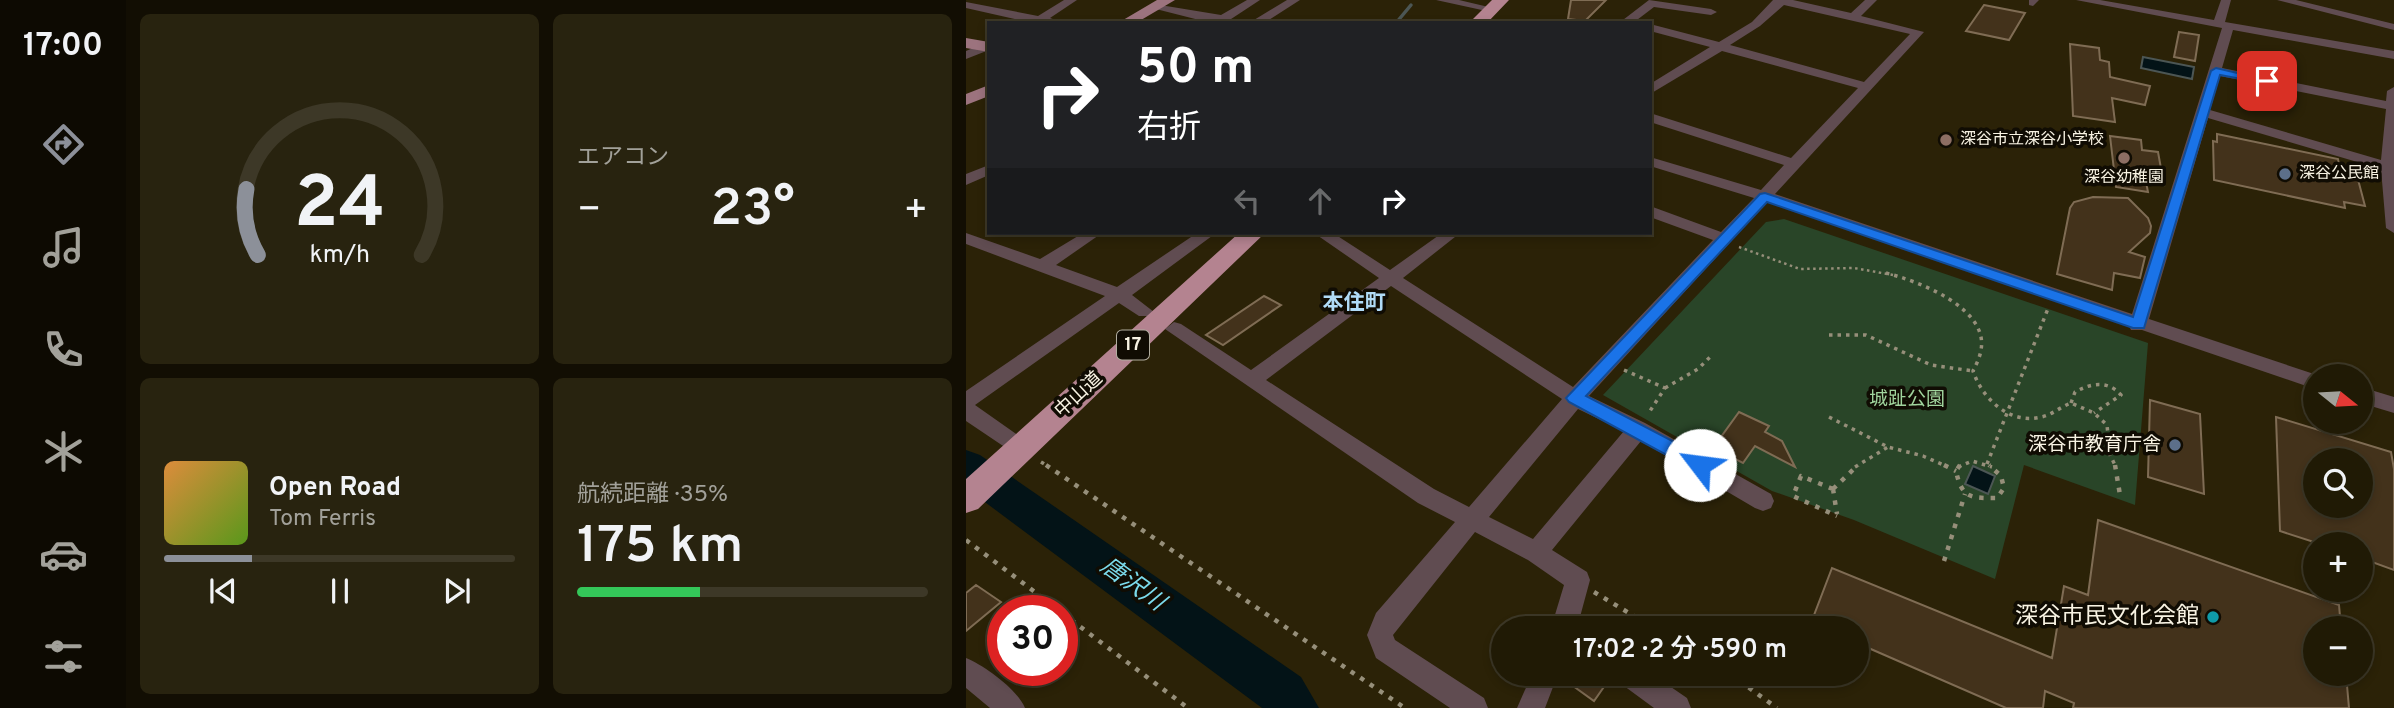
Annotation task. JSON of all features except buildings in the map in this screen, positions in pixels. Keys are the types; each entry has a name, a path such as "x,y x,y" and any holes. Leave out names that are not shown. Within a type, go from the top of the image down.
{"highway":[{"path":"1479,21 1496,5"},
{"name":"中山道","path":"966,499 1023,455 1251,235"}],"main road":[{"path":"1129,21 1168,0"},
{"path":"966,43 987,46"},
{"path":"966,100 987,91"}],"street":[{"path":"966,5 1037,21 1072,0"},
{"path":"1222,19 1255,0"},
{"path":"1258,21 1295,0"},
{"path":"1441,0 1496,5"},
{"path":"1474,708 1385,649 1380,635 1385,622 1575,398 1918,32 1779,0 1756,24 1652,89"},
{"path":"1853,16 1872,0"},
{"path":"2081,0 2394,55"},
{"path":"2138,325 2216,71 2226,0"},
{"path":"2282,0 2394,27"},
{"path":"1630,21 1654,2 1711,12"},
{"path":"1154,7 1245,21"},
{"path":"1652,28 1868,87"},
{"path":"966,55 987,46"},
{"path":"2216,71 2393,106"},
{"path":"2394,91 2387,194 2394,228"},
{"path":"2203,112 2390,167"},
{"path":"1652,118 1795,164"},
{"path":"1652,162 2303,378"},
{"path":"966,180 987,170"},
{"path":"1652,212 1725,240"},
{"path":"1042,266 1091,235"},
{"path":"966,401 1205,235"},
{"path":"1325,235 1575,398 1638,429 1763,501"},
{"path":"1251,380 1449,235"},
{"path":"966,238 1118,294 1145,312"},
{"path":"1174,329 1426,496 1536,552 1577,582 1568,616"},
{"path":"2373,399 2394,405"},
{"path":"966,410 1023,455"},
{"path":"1536,552 1638,429"},
{"path":"966,671 999,705"},
{"path":"1531,708 1540,686"},
{"path":"1646,686 1676,708"}],"path":[{"path":"1725,240 1799,269 1817,271 1854,268 1888,274 1929,287 1951,298 1975,323 1983,337 1983,356 1973,371 1976,382 1991,402 2007,412 2033,419 2071,403 2094,413 2107,425 2110,456 2118,471 2120,495"},
{"path":"1987,464 2053,294"},
{"path":"1829,335 1866,335 1931,365 1973,371"},
{"path":"1638,429 1665,388 1698,369 1713,354"},
{"path":"1609,363 1665,388"},
{"path":"2071,403 2075,392 2085,386 2098,384 2116,388 2121,395 2094,413"},
{"path":"1829,417 1888,447 1923,456 1956,471"},
{"path":"1833,489 1852,469 1888,447"},
{"path":"1023,455 1405,708"},
{"path":"1972,461 1987,464 2000,474 2004,488 2002,494 1990,501 1965,494 1957,482 1956,471 1959,466 1972,461"},
{"path":"1801,476 1833,489 1837,516 1793,496 1801,476"},
{"path":"1944,561 1965,494"},
{"path":"966,540 1039,595"},
{"path":"1577,582 1634,616"},
{"path":"1078,625 1188,708"},
{"path":"1747,686 1777,708"}],"green space":[{"name":"城趾公園","path":"1784,219 2148,343 2135,505 2024,465 1995,579 1854,520 1772,491 1603,395 1766,222"}],"shaded area":[{"path":"2143,57 2194,67 2192,79 2141,68"},
{"path":"1973,466 1995,476 1988,494 1965,484"}],"waterway":[{"path":"1398,21 1411,5"},
{"name":"唐沢川","path":"966,466 1284,694 1294,708"}],"place":[{"name":"深谷市立深谷小学校","path":"1946,140"},
{"name":"深谷幼稚園","path":"2124,158"},
{"name":"深谷公民館","path":"2285,174"},
{"name":"深谷市教育庁舎","path":"2175,445"},
{"name":"深谷市民文化会館","path":"2213,617"}],"district":[{"name":"本住町","path":"1354,303"}],"route":[{"path":"1700,465 1638,429 1575,398 1765,197 2138,325 2216,71 2267,81"}]}
